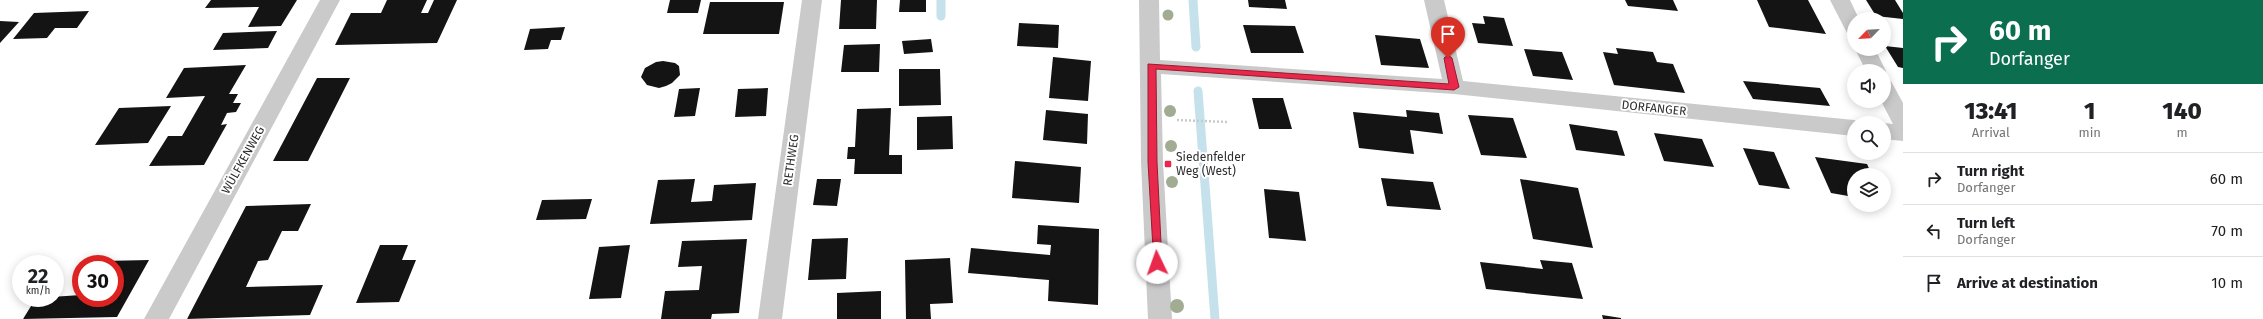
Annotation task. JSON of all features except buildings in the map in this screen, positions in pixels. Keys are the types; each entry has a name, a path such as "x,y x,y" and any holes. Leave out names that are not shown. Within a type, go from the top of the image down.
{"street":[{"name":"WÜLFKENWEG","path":"156,319 330,0"},
{"name":"RETHWEG","path":"770,319 812,0"},
{"path":"1149,0 1152,162 1160,319"},
{"path":"1434,0 1454,87"},
{"path":"1840,0 1847,14"},
{"name":"DORFANGER","path":"1151,66 1454,87 1847,127"},
{"path":"1891,100 1903,123"},
{"path":"1891,132 1903,133"}],"path":[{"path":"1181,120 1226,122"}],"waterway":[{"path":"941,0 941,16"},
{"path":"1193,0 1196,47"},
{"path":"1198,91 1215,319"}],"place":[{"name":"Siedenfelder Weg (West)","path":"1168,164"}],"route":[{"path":"1157,263 1152,162 1151,66 1454,87 1448,58"}]}
